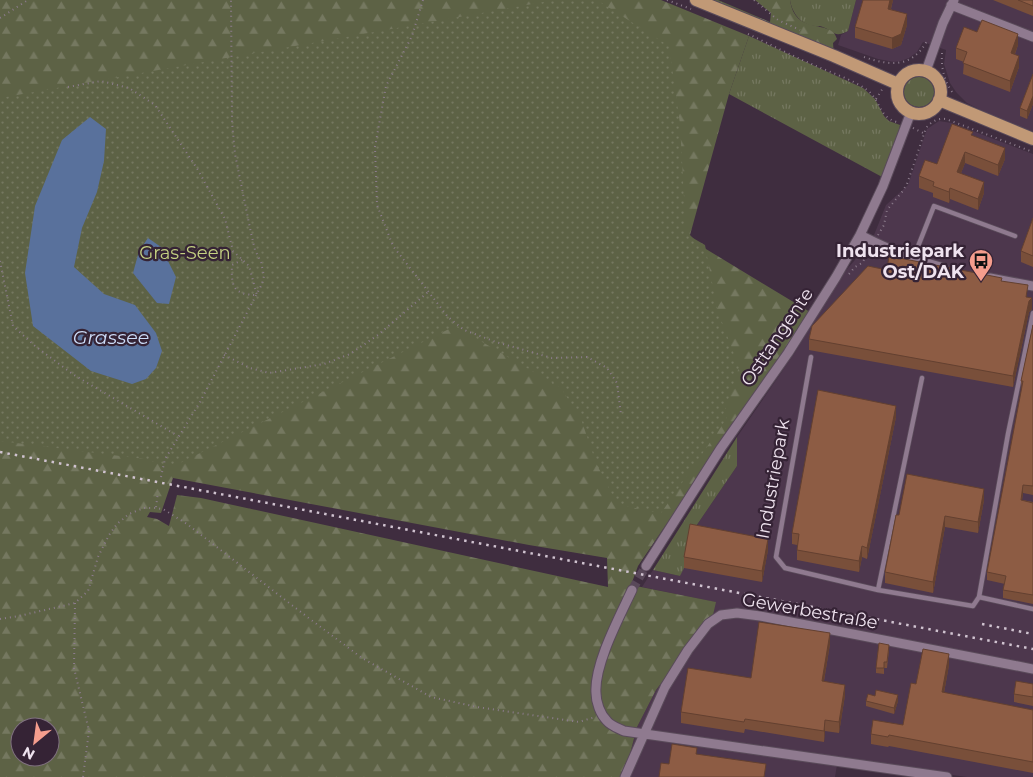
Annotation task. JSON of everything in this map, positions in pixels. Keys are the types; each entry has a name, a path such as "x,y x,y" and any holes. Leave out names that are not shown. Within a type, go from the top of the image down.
{"main road":[{"path":"695,5 834,56 898,84"},
{"path":"912,71 926,71 937,80 941,93 935,106 924,113 917,114 911,112 900,103 897,90 898,84 902,78 912,71"},
{"path":"939,100 1033,139"}],"street":[{"path":"926,71 952,3 1033,37"},
{"name":"Osttangente","path":"646,566 721,448 788,353 836,277 860,235 883,186 911,112"},
{"path":"860,235 890,250 950,270"},
{"path":"981,276 1033,286"},
{"path":"632,590 610,636 597,680 598,704 602,714 614,727 624,731 947,777"},
{"name":"Gewerbestraße","path":"625,777 665,687 688,650 708,624 722,615 737,613 1033,669"}],"lane":[{"path":"913,258 934,206 1015,236"},
{"path":"1033,313 1008,434 979,597 1033,609"},
{"name":"Industriepark","path":"811,358 776,557 785,568 878,590 973,606 979,597"},
{"path":"878,590 922,378"}],"path":[{"path":"0,18 28,0"},
{"path":"160,477 165,459 200,402 257,294 264,276 251,233 234,146 232,122 231,0"},
{"path":"423,0 412,36 386,86 375,147 377,205 393,246 448,317 464,330 496,342 552,358 587,357 607,368 617,383 621,415"},
{"path":"667,0 695,5"},
{"path":"754,0 778,20 804,32"},
{"path":"745,32 864,88 876,99 883,114 890,120 925,134 926,128 933,121 942,118 1033,152"},
{"path":"862,56 886,63 901,62 912,59 918,54 928,38 938,36"},
{"path":"942,53 943,73 954,96 946,119"},
{"path":"68,87 101,81 129,88 155,105 198,170 224,219 233,251 249,266 257,294"},
{"path":"242,260 232,265 232,281 238,291 246,295 257,294"},
{"path":"0,261 13,326 35,346 74,375 179,436"},
{"path":"224,355 250,368 269,373 324,364 350,354 378,335 428,292"},
{"path":"155,508 158,492"},
{"path":"0,619 75,603 88,591 98,557 117,524 129,514 144,508 163,509 187,524 362,658 431,697 477,707 579,722 602,714"},
{"path":"75,603 74,668 89,731 83,777"}],"shaded area":[{"path":"856,0 1033,0 1033,132 967,103 950,83 944,64 946,50 923,42 917,52 909,58 894,62 878,59 838,45 841,35 848,31"},
{"path":"939,121 952,123 1033,154 1033,777 967,777 838,759 835,777 624,777 637,727 656,690 713,615 715,602 642,587 653,570 680,576 690,535 737,466 737,437 794,354 842,275 872,240 886,205 908,185 927,129"}],"green space":[{"path":"0,0 661,0 749,36 729,94 690,235 701,246 810,312 638,566 631,585 716,602 713,615 656,690 637,727 624,777 0,777","holes":["173,478 607,558 608,587 201,498 177,495 169,526 157,519 147,517 150,512 161,513"]},
{"name":"Gras-Seen","path":"555,0 597,0 669,46 680,124 686,234 705,245 717,309 739,367 723,415 727,418 659,516 654,512 617,504 596,463 581,419 561,388 455,326 172,467 144,459 0,441 0,98"},
{"path":"696,0 718,0 770,22 771,13 755,0 790,0 793,11 799,19 834,33 837,39 833,43 834,56"},
{"path":"790,0 856,0 848,31 835,34 823,27 801,21 795,14"},
{"path":"749,36 863,88 875,99 884,116 889,121 900,125 884,178 729,94"},
{"path":"919,77 930,81 934,92 930,103 919,107 908,103 904,92 908,81"},
{"path":"737,437 737,466 690,535 684,568 680,576 653,570"}],"water":[{"name":"Grassee","path":"90,117 106,129 104,161 97,192 82,228 74,267 104,294 135,305 156,333 162,351 156,368 146,379 132,384 91,371 33,326 25,273 35,206 62,140"},
{"path":"148,238 161,247 176,277 169,304 157,303 133,273 139,251"}],"building":[{"path":"863,0 890,0 888,9 907,14 901,34 892,38 855,27"},
{"path":"1018,0 1033,0 1033,6"},
{"path":"982,20 1018,34 1011,53 1019,56 1010,81 963,63 967,52 956,48 964,27 977,32"},
{"path":"1033,74 1033,96 1027,111 1020,108"},
{"path":"952,124 973,132 971,135 1005,148 998,165 965,152 957,172 984,182 978,199 950,188 949,192 933,186 934,182 919,176 925,160 937,164"},
{"path":"1033,218 1033,256 1021,251"},
{"path":"889,256 1002,278 1001,281 1028,285 1026,297 1032,298 1029,301 1013,376 809,339 812,326 868,266 887,270"},
{"path":"1033,325 1033,486 1023,485 1021,500 1033,503 1033,595 1003,590 1006,576 987,572 1023,381 1021,381"},
{"path":"818,390 896,406 867,548 862,546 859,561 797,550 799,534 792,533"},
{"path":"907,474 984,489 978,522 945,516 933,582 885,572 896,515 899,515"},
{"path":"690,524 768,539 762,571 684,557"},
{"path":"759,622 830,633 822,681 845,685 839,722 825,720 824,731 745,719 744,722 681,712 688,668 751,678"},
{"path":"879,643 889,645 887,662 884,662 884,668 876,668"},
{"path":"923,649 949,654 942,692 1033,710 1033,762 889,735 888,737 871,734 873,720 903,725 911,683 916,684"},
{"path":"1016,681 1033,684 1033,697 1014,694"},
{"path":"876,690 898,695 894,708 866,701 868,694 875,696"},
{"path":"672,744 697,748 696,754 766,764 764,777 659,777 661,763 669,764"}],"tunnel":[{"path":"632,590 646,566"}],"railway":[{"path":"0,452 1033,649"},
{"path":"982,624 1033,634"}],"place":[{"name":"Industriepark Ost/DAK","path":"981,282"}]}
